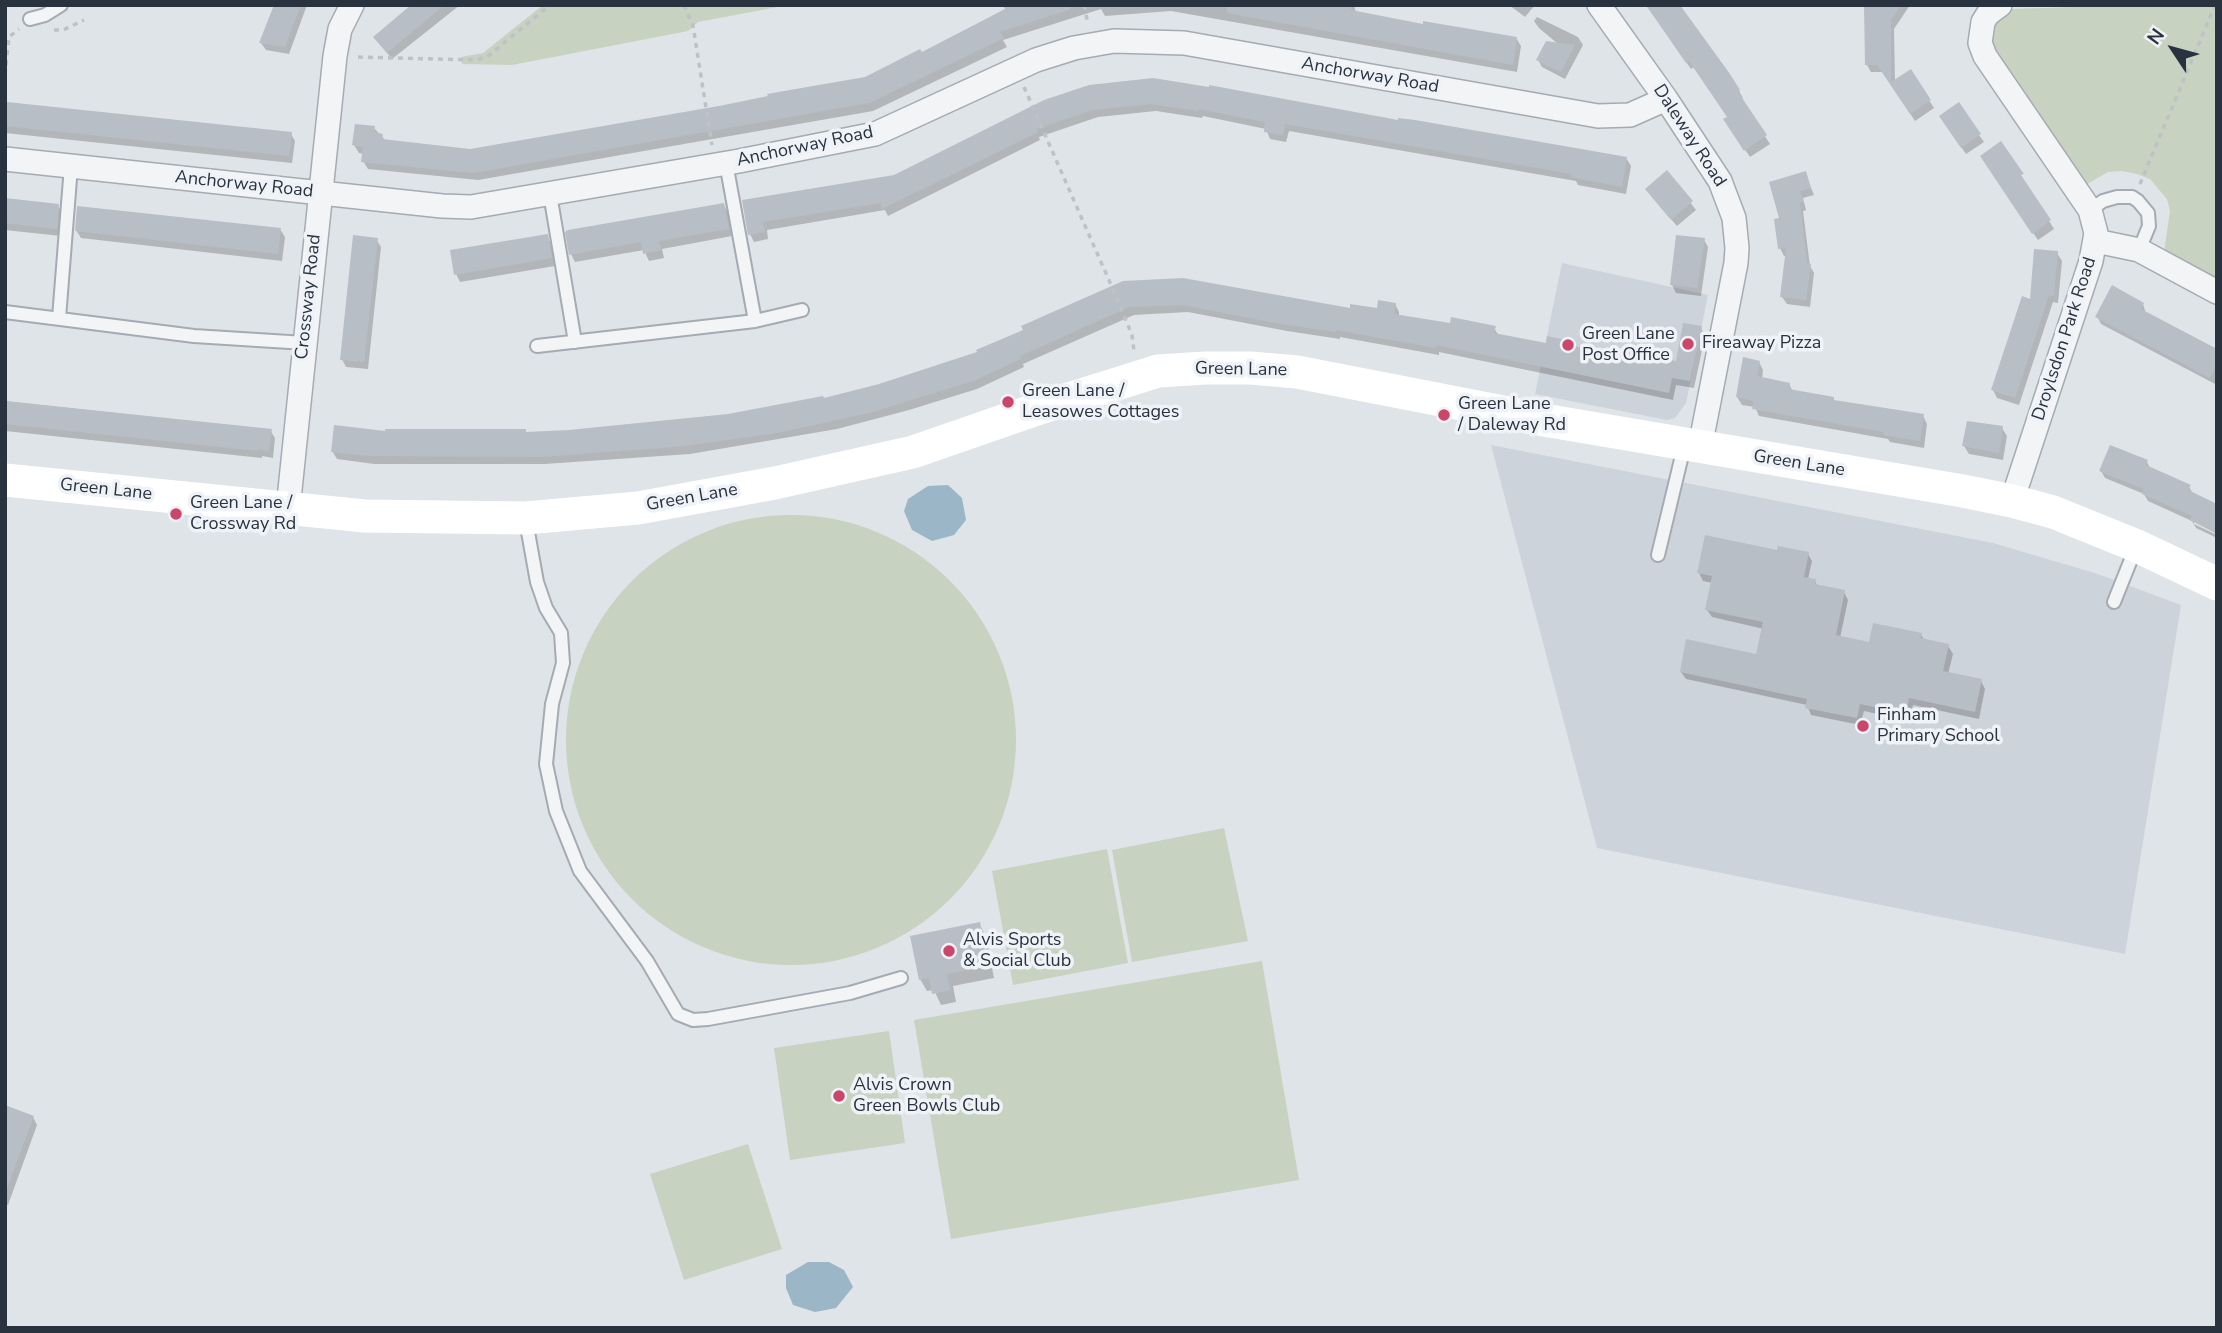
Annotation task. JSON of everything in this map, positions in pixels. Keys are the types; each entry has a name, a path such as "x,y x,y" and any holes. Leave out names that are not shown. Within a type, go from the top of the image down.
{"street":[{"name":"Crossway Road","path":"288,509 337,39 342,22 352,5"},
{"name":"Daleway Road","path":"1599,5 1666,99 1727,194 1737,233 1736,264 1692,446"},
{"name":"Droylsdon Park Road","path":"2000,5 1989,14 1980,33 1980,43 1985,56 2090,210 2096,225 2096,242 2012,501"},
{"name":"Anchorway Road","path":"5,159 320,194 471,207 721,164 875,134 1054,53 1114,41 1158,41 1218,48 1598,116 1630,115 1666,99"},
{"path":"2096,242 2139,250 2217,292"},
{"name":"Green Lane","path":"5,480 365,516 526,518 638,508 775,483 913,452 1158,371 1206,368 1297,372 1692,446 2012,501 2053,512 2137,546 2217,584"}],"lane":[{"path":"30,19 45,15 61,5"},
{"path":"721,164 755,321"},
{"path":"59,318 71,166"},
{"path":"550,194 575,342"},
{"path":"2090,210 2110,198 2132,197 2138,201 2148,213 2149,226 2139,250"},
{"path":"537,346 755,321 802,310"},
{"path":"5,312 194,335 305,343"},
{"path":"1658,555 1692,446"},
{"path":"526,518 537,582 546,608 561,633 563,663 552,704 546,764 556,810 580,870 647,961 678,1014 693,1020 708,1019 850,993 901,978"},
{"path":"2114,602 2137,546"}],"path":[{"path":"366,57 477,60 488,56 550,5"},
{"path":"684,5 693,26 721,164"},
{"path":"2132,197 2145,177 2215,5"},
{"path":"1016,69 1132,335 1137,378"}],"shaded area":[{"path":"1562,263 1708,295 1686,403 1675,418 1667,420 1535,394"},
{"name":"Finham Primary School","path":"1491,445 1993,543 2098,574 2181,605 2125,954 1597,848"}],"green space":[{"path":"543,5 788,5 698,22 688,31 512,65 462,64 461,57 483,53"},
{"path":"2209,5 2217,8 2217,279 2164,252 2170,211 2167,199 2150,179 2122,171 2108,172 2084,186 1991,44 1990,27 2005,11 2011,9"},
{"path":"791,515 835,519 877,532 916,553 950,581 978,615 999,654 1012,696 1016,740 1012,784 999,826 978,865 950,899 916,927 877,948 835,961 791,965 747,961 705,948 666,927 632,899 604,865 583,826 570,784 566,740 570,696 583,654 604,615 632,581 666,553 705,532 747,519"},
{"path":"1224,828 1248,941 1132,962 1112,850"},
{"path":"1107,849 1128,963 1013,985 992,871"},
{"path":"1262,961 1299,1180 951,1239 914,1020"},
{"name":"Alvis Crown Green Bowls Club","path":"889,1031 905,1143 790,1160 774,1048"},
{"path":"748,1144 782,1249 684,1280 650,1174"}],"water":[{"path":"948,485 962,498 966,520 954,535 932,541 912,530 904,511 908,499 928,486"},
{"path":"808,1262 829,1262 844,1270 853,1287 836,1308 815,1312 793,1305 786,1288 786,1275"}],"building":[{"path":"274,5 301,5 285,47 259,43"},
{"path":"411,5 444,5 387,53 373,37"},
{"path":"1003,5 1070,5 1071,9 1000,32 1004,38 869,103 473,173 361,162 363,147 352,145 355,124 375,126 374,132 383,134 382,139 470,149 719,106 768,96 767,94 865,77 920,49 922,52 1005,9"},
{"path":"1227,5 1352,5 1351,10 1423,24 1423,21 1517,37 1513,65 1227,13"},
{"path":"1646,5 1680,5 1730,74 1740,90 1738,92 1767,135 1744,151 1723,119 1727,117"},
{"path":"1864,5 1901,5 1891,20 1891,82 1911,69 1931,100 1910,114 1877,65 1865,65"},
{"path":"1546,41 1575,45 1561,72 1536,60"},
{"path":"1153,78 1209,85 1398,120 1415,120 1627,157 1622,187 1571,177 1572,174 1285,124 1283,135 1264,132 1265,122 1199,109 1151,104 1093,110 1036,129 1038,132 882,209 881,203 763,222 765,232 748,235 742,200 894,175 1044,100 1089,85"},
{"path":"7,102 292,132 289,156 5,126"},
{"path":"1959,102 1981,134 1961,148 1939,116"},
{"path":"2001,141 2051,220 2032,234 1980,156"},
{"path":"1667,170 1693,201 1671,220 1645,189"},
{"path":"1806,171 1811,188 1800,191 1803,202 1800,203 1807,263 1811,264 1806,300 1780,297 1786,248 1778,249 1774,219 1779,218 1769,182"},
{"path":"5,198 59,204 57,229 5,223"},
{"path":"724,203 729,229 659,241 661,250 643,254 641,242 569,255 565,232 568,230"},
{"path":"77,206 281,228 278,254 75,231"},
{"path":"548,234 552,258 454,275 450,250"},
{"path":"353,235 378,238 364,362 340,360"},
{"path":"1676,235 1705,238 1697,288 1670,285"},
{"path":"2034,249 2058,251 2054,296 2049,295 2015,398 1991,390 2022,296 2030,299"},
{"path":"1183,278 1350,308 1350,304 1377,308 1378,300 1396,303 1394,314 1450,323 1451,317 1496,326 1494,333 1546,343 1547,336 1571,341 1570,345 1652,362 1653,357 1676,361 1683,323 1702,326 1690,381 1672,378 1669,393 1436,345 1435,348 1336,330 1281,324 1183,305 1129,307 1020,356 1021,359 973,381 873,412 777,433 685,446 540,457 369,456 331,452 334,425 385,431 569,430 728,414 823,396 824,398 879,384 977,352 976,350 1023,330 1021,326 1123,281"},
{"path":"2112,285 2144,303 2141,309 2217,349 2217,365 2210,378 2095,317"},
{"path":"1743,357 1760,361 1757,376 1790,383 1789,389 1834,397 1834,400 1924,414 1920,441 1883,435 1884,432 1752,409 1754,401 1736,397"},
{"path":"5,401 272,429 269,451 5,424"},
{"path":"1967,421 2003,426 1999,453 1962,446"},
{"path":"2110,445 2148,460 2146,465 2191,485 2188,490 2217,504 2217,534 2190,520 2192,516 2142,494 2144,489 2099,471"},
{"path":"1705,535 1777,550 1778,546 1809,552 1804,577 1816,579 1815,584 1845,590 1836,635 1869,642 1873,623 1922,633 1921,638 1949,644 1943,671 1982,679 1975,712 1909,698 1906,714 1860,704 1857,718 1805,708 1807,699 1680,672 1686,639 1756,654 1763,622 1705,610 1712,576 1697,573"},
{"name":"Alvis Sports & Social Club","path":"980,922 989,966 947,974 950,990 932,994 929,978 919,980 910,936"},
{"path":"5,1105 34,1116 7,1188 5,1188"}],"place":[{"name":"Fireaway Pizza","path":"1688,344"},
{"name":"Green Lane Post Office","path":"1568,345"},
{"name":"Green Lane / Leasowes Cottages","path":"1008,402"},
{"name":"Green Lane / Daleway Rd","path":"1444,415"},
{"name":"Green Lane / Crossway Rd","path":"176,514"},
{"name":"Finham Primary School","path":"1863,726"},
{"name":"Alvis Sports & Social Club","path":"949,951"},
{"name":"Alvis Crown Green Bowls Club","path":"839,1096"}]}
